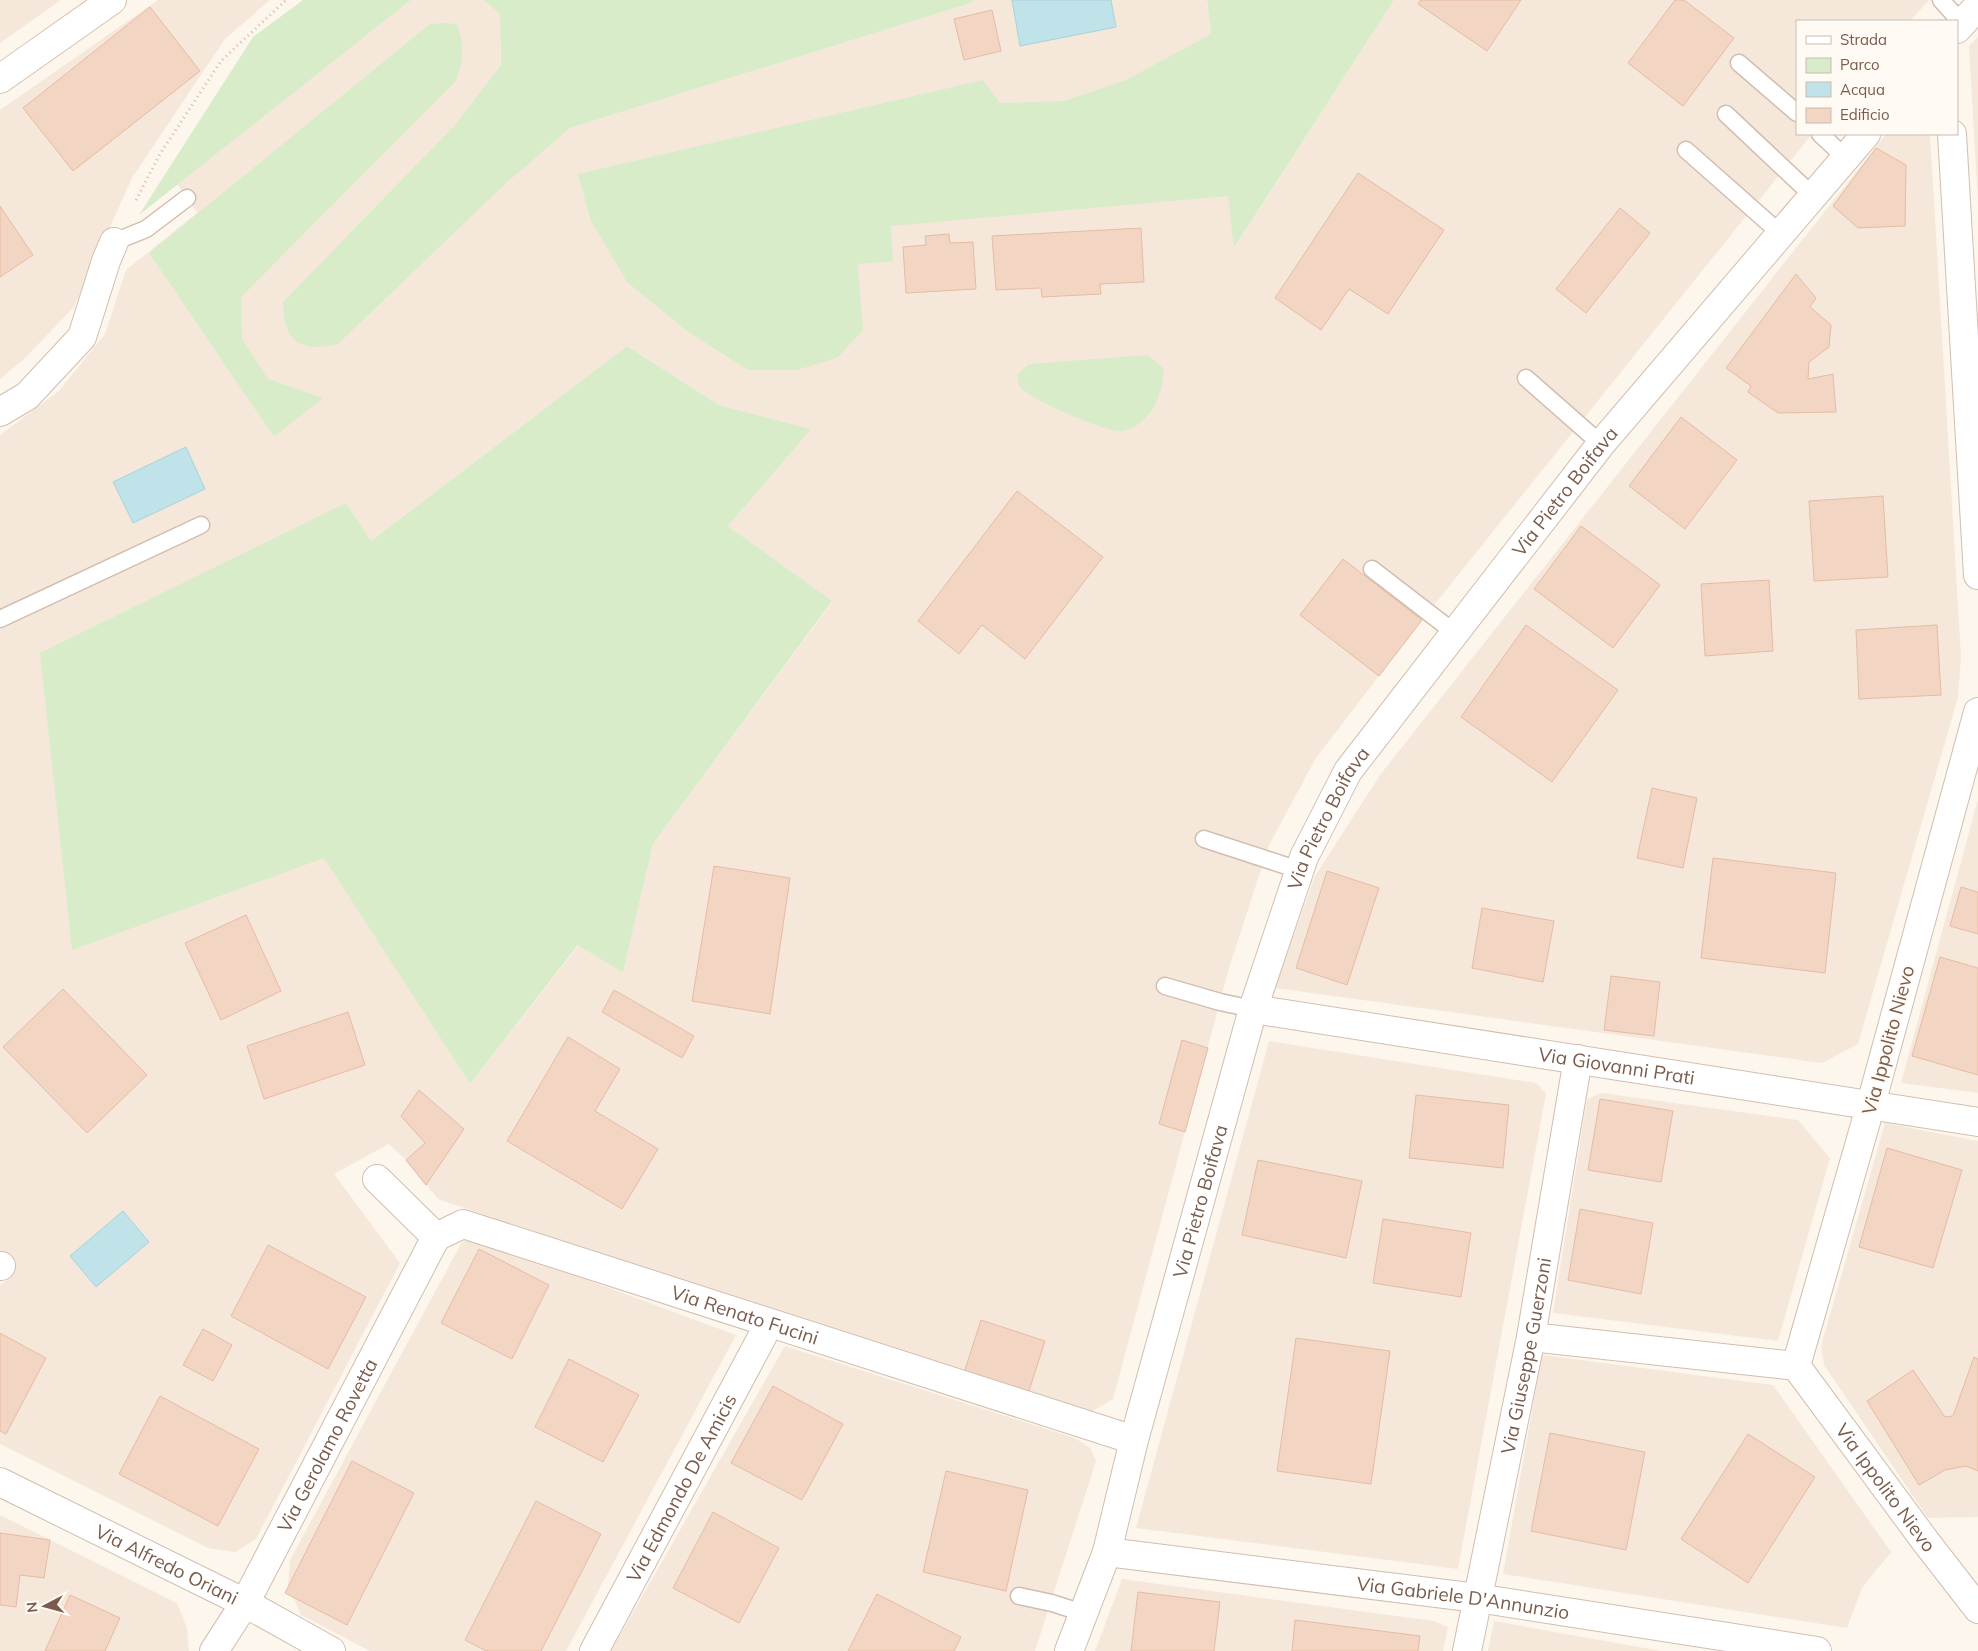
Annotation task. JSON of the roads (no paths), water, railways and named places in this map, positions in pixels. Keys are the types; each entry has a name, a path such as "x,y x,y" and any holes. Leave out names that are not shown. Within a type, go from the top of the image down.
{"street":[{"path":"0,78 112,0"},
{"name":"Via Pietro Boifava","path":"1069,1651 1107,1552 1134,1440 1253,1009 1304,857 1348,771 1601,444 1865,135"},
{"path":"1952,135 1978,575"},
{"path":"0,412 27,396 82,337 114,242"},
{"name":"Via Ippolito Nievo","path":"1978,712 1871,1104 1796,1366 1926,1542 1978,1608"},
{"name":"Via Giovanni Prati","path":"1253,1009 1978,1122"},
{"name":"Via Giuseppe Guerzoni","path":"1467,1651 1531,1337 1578,1059"},
{"path":"377,1179 436,1237"},
{"name":"Via Renato Fucini","path":"436,1237 463,1224 1134,1440"},
{"name":"Via Gerolamo Rovetta","path":"214,1651 245,1603 436,1237"},
{"name":"Via Edmondo De Amicis","path":"594,1651 769,1324"},
{"path":"1531,1337 1796,1366"},
{"name":"Via Alfredo Oriani","path":"0,1482 245,1603 331,1651"},
{"name":"Via Gabriele D'Annunzio","path":"1107,1552 1477,1598 1817,1651"}],"lane":[{"path":"1941,0 1965,20"},
{"path":"1739,63 1796,112"},
{"path":"1726,114 1813,196"},
{"path":"1821,135 1846,158"},
{"path":"1686,150 1781,234"},
{"path":"114,242 146,229 187,198"},
{"path":"1526,378 1601,444"},
{"path":"0,619 201,525"},
{"path":"1372,569 1455,633"},
{"path":"1204,838 1299,870"},
{"path":"1165,986 1220,1002 1253,1009"},
{"path":"1019,1596 1052,1603 1083,1613"}],"water":[{"path":"1012,0 1111,0 1116,27 1020,46"},
{"path":"186,447 205,489 133,523 113,482"},
{"path":"123,1211 149,1242 96,1287 70,1256"}]}
